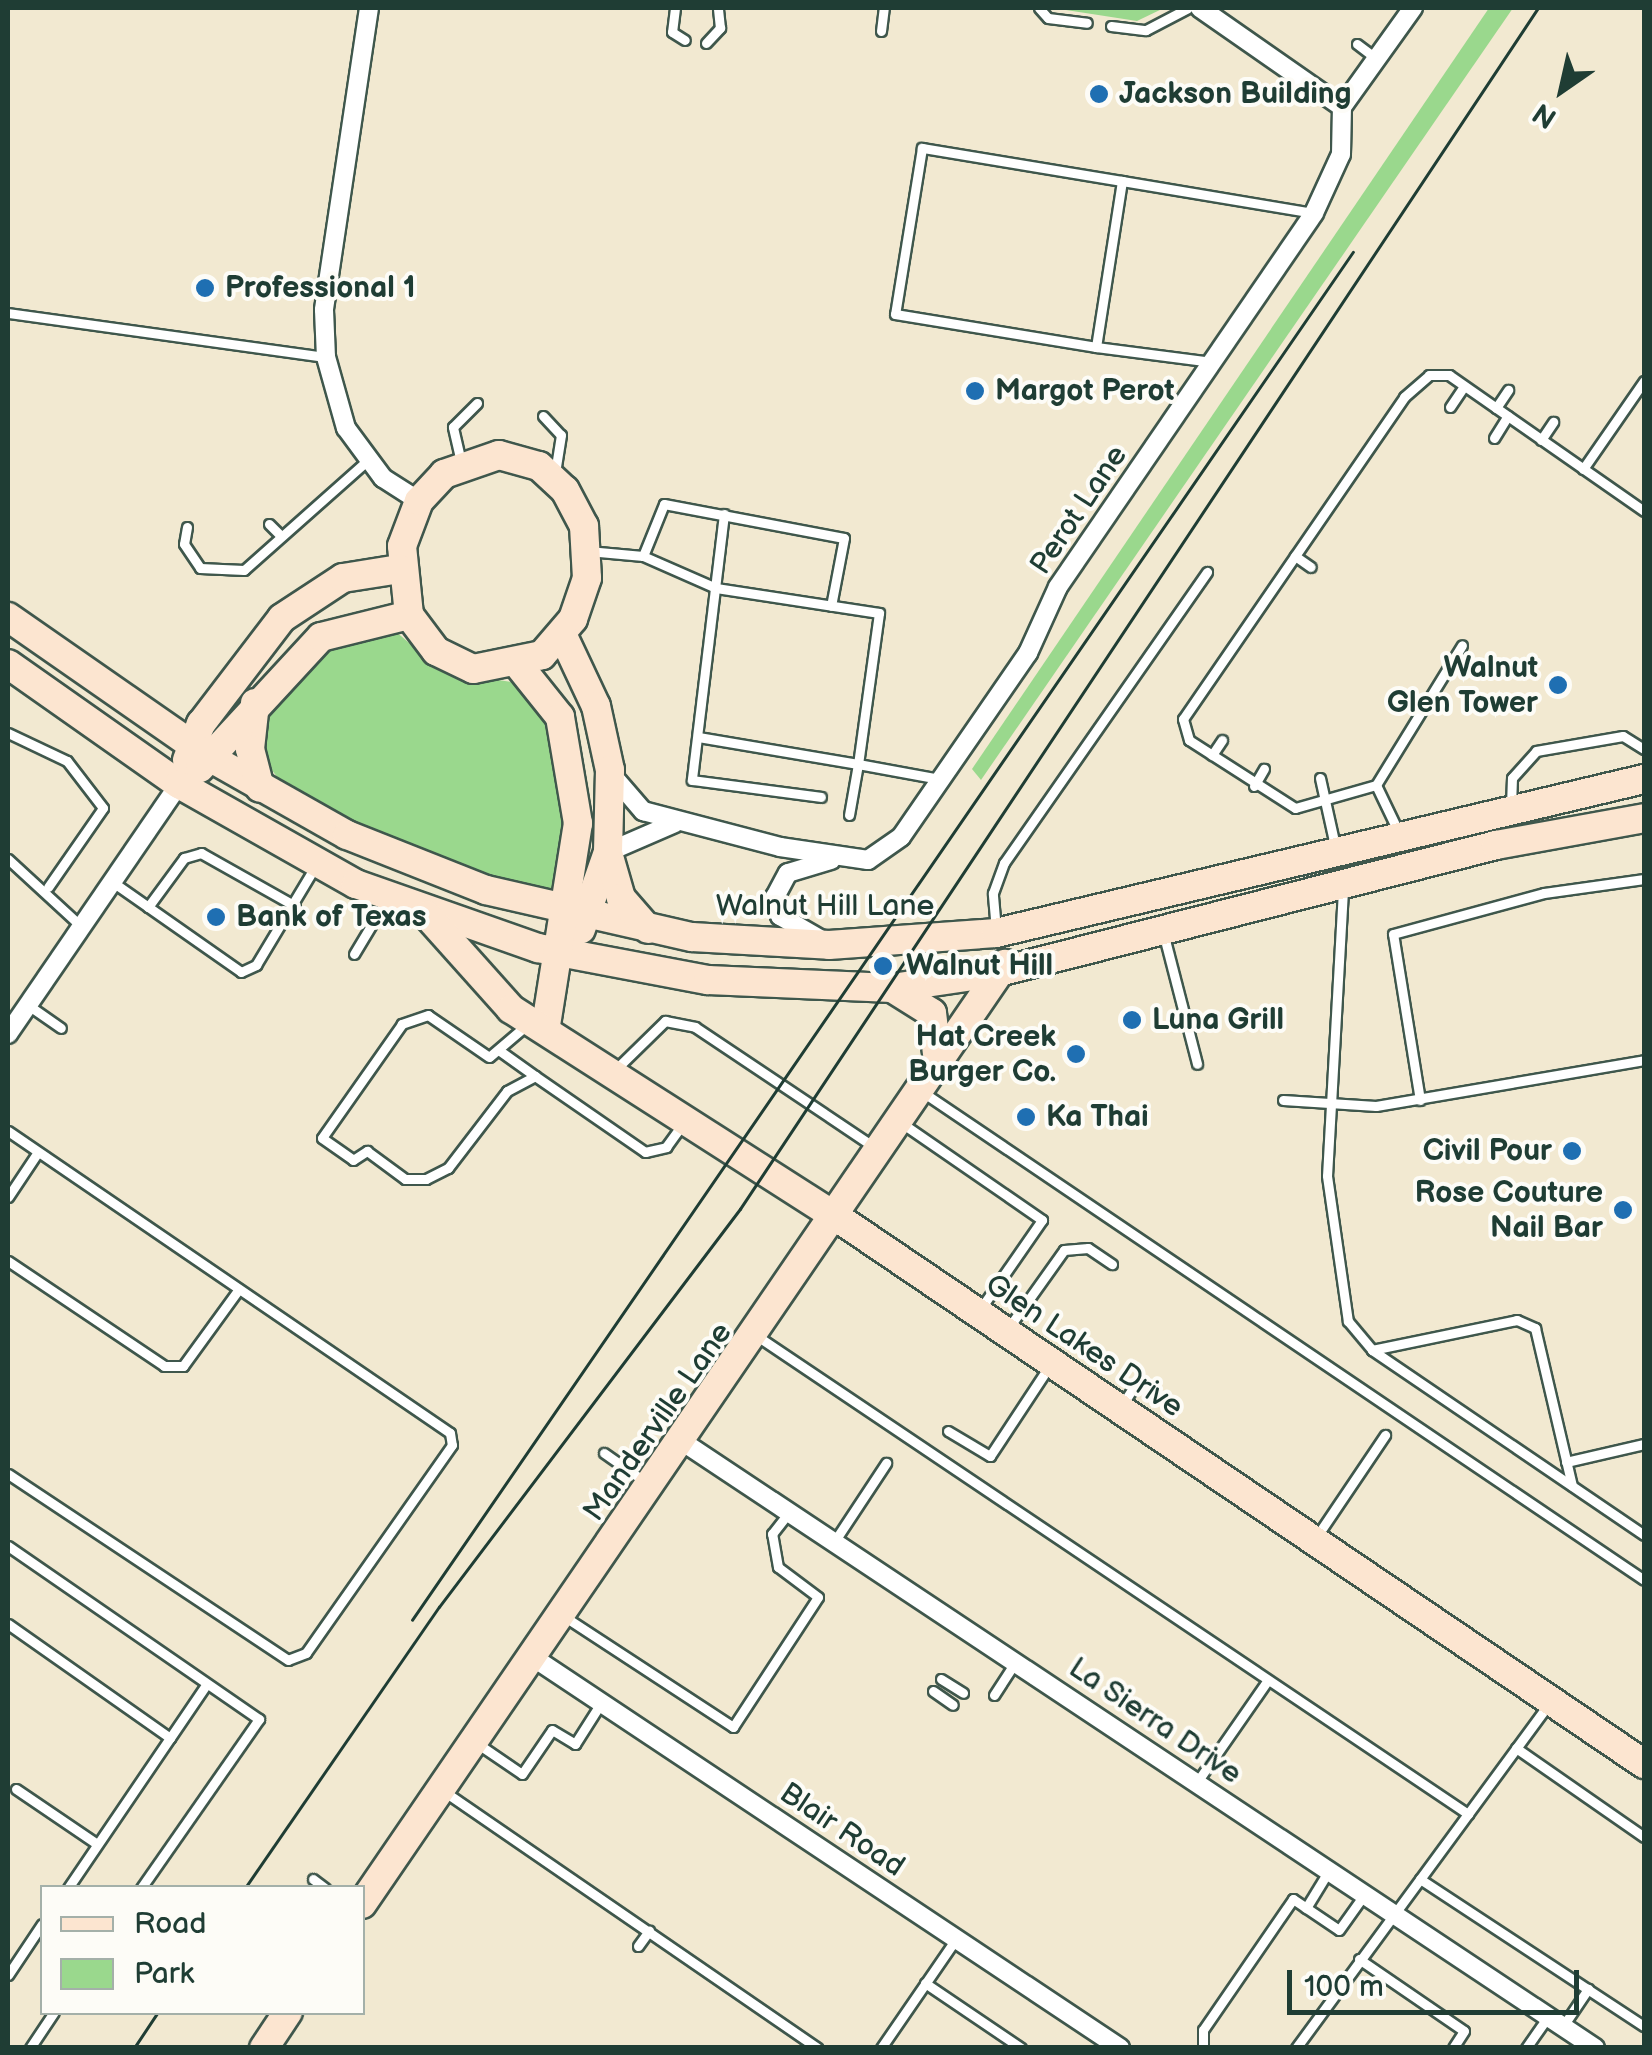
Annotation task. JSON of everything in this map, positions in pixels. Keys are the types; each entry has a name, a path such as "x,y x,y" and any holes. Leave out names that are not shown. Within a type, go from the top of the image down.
{"street":[{"path":"370,8 324,310 326,357 346,428 368,459 418,501"},
{"path":"1200,8 1342,106 1413,8"},
{"name":"Perot Lane","path":"610,770 629,804 682,822 838,858 884,852 940,779 1314,213 1341,154 1342,106"},
{"path":"499,454 554,476 578,509 588,551 583,596 563,636 520,667 454,662 409,615 400,569 418,501 462,464 499,454"},
{"path":"8,1034 202,751 282,618 343,578 400,569"},
{"path":"202,751 321,637 409,615"},
{"name":"Walnut Hill Lane","path":"8,617 260,788 414,865 560,911 648,930 829,944 996,933 1080,919 1511,807 1644,779"},
{"path":"538,1024 562,954 590,918 608,852 610,770 596,706 563,636"},
{"path":"8,664 179,784 316,864 388,897 562,954 708,980 892,988 998,972 1342,888 1496,845 1644,818"},
{"path":"520,667 553,702 573,775 577,844 560,911 562,954"},
{"path":"255,703 250,749 260,788"},
{"path":"608,852 648,828 682,822"},
{"path":"608,852 622,898 648,930"},
{"path":"1336,852 1342,888"},
{"path":"829,944 780,916 775,896 788,874 838,858"},
{"name":"Glen Lakes Drive","path":"423,911 498,999 615,1071 1051,1363 1126,1399 1314,1541 1644,1764"},
{"path":"998,972 1080,919"},
{"name":"Manderville Lane","path":"365,1900 838,1218 998,972"},
{"path":"892,988 932,1013 938,1066"},
{"name":"La Sierra Drive","path":"683,1442 1595,2048"},
{"name":"Blair Road","path":"534,1658 1120,2048"},
{"path":"264,2048 286,2015"}],"lane":[{"path":"675,8 672,32 685,40"},
{"path":"706,43 720,28 718,8"},
{"path":"880,31 884,8"},
{"path":"1039,8 1048,18 1087,23"},
{"path":"1111,26 1146,30 1188,8"},
{"path":"1357,44 1377,58"},
{"path":"1212,362 1096,348 895,314 922,148 1314,213"},
{"path":"1096,348 1122,181"},
{"path":"8,313 326,357"},
{"path":"1462,645 1376,786 1330,802 1295,808 1254,786 1188,740 1183,719 1404,397 1429,375 1464,386 1644,511"},
{"path":"1583,469 1644,381"},
{"path":"1450,407 1464,386"},
{"path":"1496,408 1508,390"},
{"path":"462,464 453,427 476,403"},
{"path":"542,416 561,436 554,476"},
{"path":"1494,438 1508,416"},
{"path":"1541,440 1553,422"},
{"path":"186,527 184,544 219,574 244,570 368,459"},
{"path":"643,556 664,504 844,538 830,606"},
{"path":"724,514 692,780 821,796"},
{"path":"269,524 282,536"},
{"path":"588,551 643,556 716,588 880,613 849,815"},
{"path":"1295,556 1310,567"},
{"path":"996,933 993,894 1004,863 1207,572"},
{"path":"8,733 67,762 104,808 48,886"},
{"path":"1511,807 1512,778 1536,750 1623,736 1644,749"},
{"path":"698,737 940,779"},
{"path":"1212,755 1222,740"},
{"path":"1254,786 1264,769"},
{"path":"1320,778 1330,802 1336,852"},
{"path":"1376,786 1400,836"},
{"path":"148,907 184,858 201,853 295,906"},
{"path":"8,859 48,886 56,910 82,927"},
{"path":"114,883 241,972 256,965 295,906 316,864"},
{"path":"1420,1100 1394,934 1544,893 1644,879"},
{"path":"1342,888 1326,1176 1348,1321 1372,1350 1644,1535"},
{"path":"354,954 388,897"},
{"path":"1163,932 1197,1064"},
{"path":"28,1005 61,1028"},
{"path":"535,1076 507,1091 448,1168 426,1179 405,1179 367,1151 353,1160 322,1138 416,1016 489,1057 538,1024"},
{"path":"615,1071 665,1022 696,1027 882,1152"},
{"path":"500,1051 646,1152 666,1147 687,1119"},
{"path":"1282,1100 1332,1104 1420,1100 1644,1060"},
{"path":"922,1091 1644,1580"},
{"path":"901,1123 1042,1220 978,1313"},
{"path":"8,1131 450,1433 448,1454 306,1653 288,1660 266,1650 8,1474"},
{"path":"8,1197 38,1152"},
{"path":"1006,1332 1064,1250 1088,1248 1112,1264"},
{"path":"8,1260 164,1366 183,1366 239,1289"},
{"path":"1372,1350 1517,1320 1535,1328 1572,1486"},
{"path":"757,1336 1468,1814"},
{"path":"948,1430 990,1456 1051,1363"},
{"path":"1314,1541 1385,1434"},
{"path":"1566,1462 1644,1444"},
{"path":"604,1454 652,1486"},
{"path":"834,1542 886,1463"},
{"path":"564,1616 734,1727 818,1597 778,1567 772,1534 788,1512"},
{"path":"8,1546 259,1719 143,1885"},
{"path":"8,1624 170,1738"},
{"path":"994,1695 1016,1662"},
{"path":"940,1679 964,1693"},
{"path":"1196,1782 1268,1680"},
{"path":"70,1885 206,1685"},
{"path":"933,1691 953,1704"},
{"path":"1296,2048 1551,1700"},
{"path":"476,1743 522,1774 552,1730 575,1744 601,1704"},
{"path":"1516,1748 1644,1837"},
{"path":"16,1789 98,1844"},
{"path":"442,1791 818,2048"},
{"path":"1306,1908 1329,1871"},
{"path":"313,1879 321,1885"},
{"path":"1420,1879 1644,2026"},
{"path":"1203,2048 1204,2030 1293,1899 1339,1930 1364,1895"},
{"path":"8,1975 40,1927"},
{"path":"638,1946 649,1931"},
{"path":"880,2048 956,1938"},
{"path":"1360,1959 1464,2031 1453,2048"},
{"path":"925,1983 1020,2048"},
{"path":"1526,2048 1588,1989"},
{"path":"30,2048 52,2015"}],"green space":[{"path":"1053,8 1164,8 1137,21"},
{"path":"1489,8 1513,8 981,780 972,769"},
{"path":"394,630 443,672 519,683 546,712 566,812 555,901 351,824 280,781 263,758 263,720 327,648"}],"tram line":[{"path":"247,1885 439,1607 740,1209 1538,8"},
{"path":"412,1620 1353,252"},
{"path":"134,2048 156,2015"}],"place":[{"name":"Jackson Building","path":"1099,94"},
{"name":"Professional 1","path":"205,288"},
{"name":"Margot Perot","path":"975,391"},
{"name":"Walnut Glen Tower","path":"1558,685"},
{"name":"Bank of Texas","path":"216,917"},
{"name":"Walnut Hill","path":"883,966"},
{"name":"Luna Grill","path":"1132,1020"},
{"name":"Hat Creek Burger Co.","path":"1076,1054"},
{"name":"Ka Thai","path":"1026,1117"},
{"name":"Civil Pour","path":"1572,1151"},
{"name":"Rose Couture Nail Bar","path":"1623,1210"}]}
